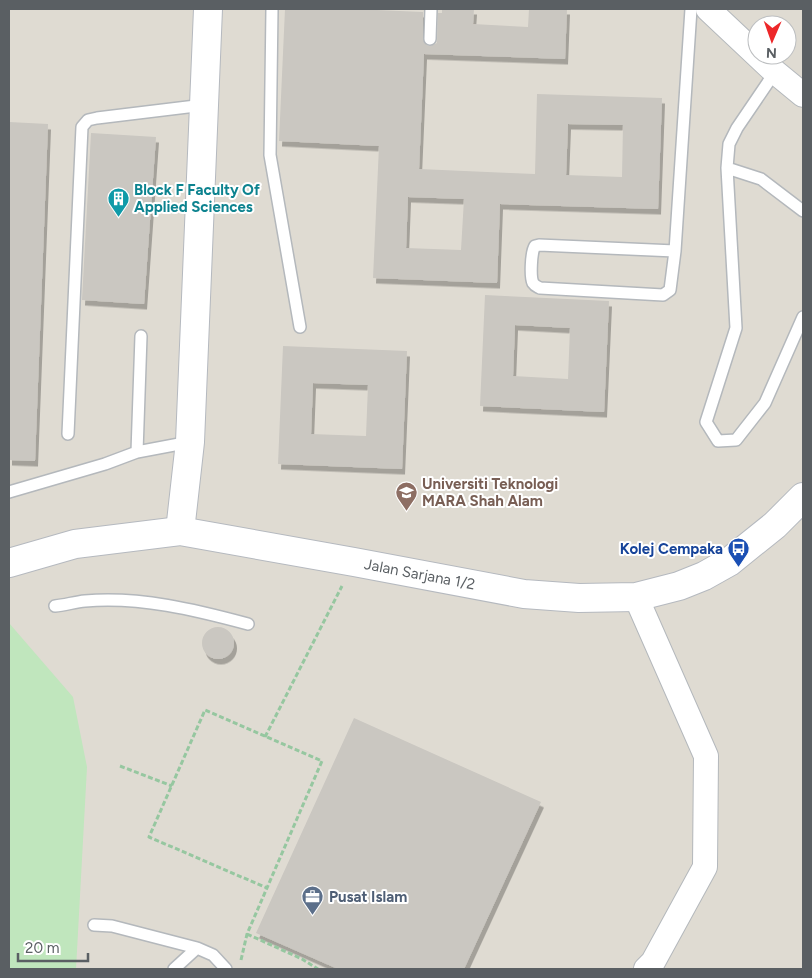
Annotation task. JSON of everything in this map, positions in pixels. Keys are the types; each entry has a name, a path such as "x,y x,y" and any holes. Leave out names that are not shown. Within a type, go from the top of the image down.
{"street":[{"path":"180,530 190,442 208,9"},
{"path":"708,9 793,82"},
{"name":"Jalan Sarjana 1/2","path":"9,563 75,544 180,530 524,594 579,598 636,597 679,586 704,576 729,562 775,525 803,497"},
{"path":"636,597 706,756 705,867 653,962 646,969"}],"lane":[{"path":"272,9 270,155 300,327"},
{"path":"430,39 431,9"},
{"path":"676,251 539,245 535,246 532,251 532,280 540,288 663,295 670,290 676,251 691,9"},
{"path":"793,82 733,136 729,144 727,168 736,328 706,422 718,441 736,440 765,403 803,317"},
{"path":"68,434 82,127 88,120 97,118 204,105"},
{"path":"727,168 761,179 803,211"},
{"path":"137,452 141,336"},
{"path":"9,492 105,464 137,452 190,442"},
{"path":"54,606 86,601 152,604 189,609 248,624"},
{"path":"94,925 112,926 197,948 212,955 226,969"},
{"path":"174,969 197,948"}],"path":[{"path":"265,737 354,562"},
{"path":"241,960 247,934 267,888 322,761 205,710 149,837 267,888"},
{"path":"120,766 172,786"},
{"path":"247,934 302,959 318,969"}],"shaded area":[{"name":"Universiti Teknologi MARA Shah Alam","path":"9,9 803,9 803,969 9,969"}],"green space":[{"path":"9,623 73,697 87,767 76,969 9,969"}],"building":[{"path":"285,9 423,12 423,39 426,45 430,46 437,43 438,13 442,13 442,9 474,9 473,24 528,27 529,9 567,9 565,59 424,54 419,169 535,174 537,94 662,98 658,209 500,204 497,283 373,278 379,146 279,141","holes":["568,124 623,125 622,177 566,175","408,197 464,199 461,250 406,248"]},
{"path":"9,122 48,124 35,461 9,460"},
{"name":"Block F Faculty Of Applied Sciences","path":"91,133 156,137 144,304 82,300"},
{"path":"485,295 609,301 604,412 480,406","holes":["515,325 570,328 568,379 513,376"]},
{"path":"283,346 407,351 402,469 278,464","holes":["313,383 368,385 366,436 311,434"]},
{"path":"218,627 224,628 229,632 233,637 233,649 229,654 224,658 218,659 212,658 207,654 203,649 202,643 203,637 207,632 212,628"},
{"path":"354,718 541,802 464,969 338,969 256,933"}],"place":[{"name":"Block F Faculty Of Applied Sciences","path":"118,218"},
{"name":"Universiti Teknologi MARA Shah Alam","path":"406,512"},
{"name":"Kolej Cempaka","path":"739,568"},
{"name":"Pusat Islam","path":"313,916"}]}
